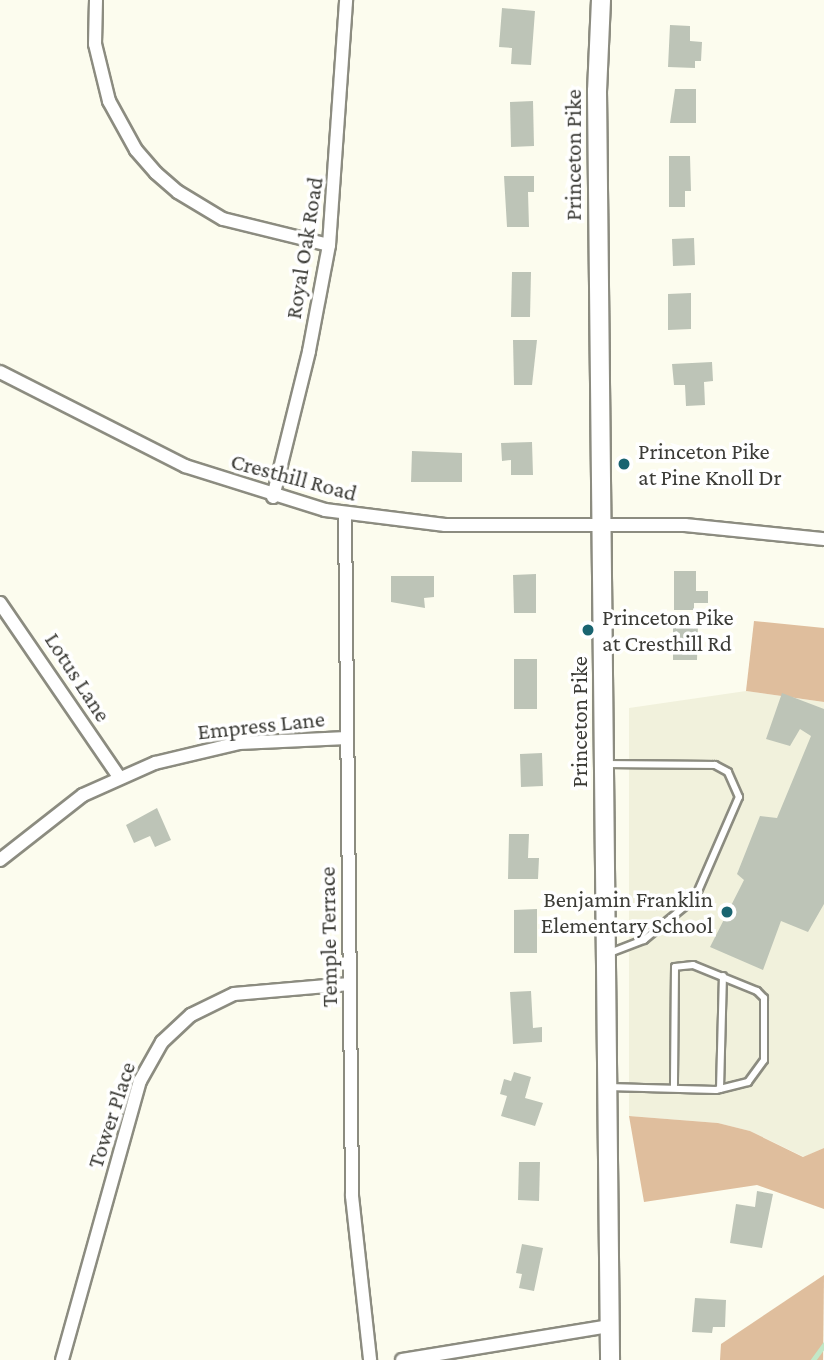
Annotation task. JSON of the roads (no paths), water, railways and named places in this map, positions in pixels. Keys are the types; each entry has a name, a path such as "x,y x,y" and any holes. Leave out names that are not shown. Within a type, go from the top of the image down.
{"main road":[{"name":"Princeton Pike","path":"601,0 597,91 610,1360"}],"street":[{"path":"96,0 95,44 109,102 136,150 156,173 178,192 223,219 329,245"},
{"name":"Royal Oak Road","path":"273,497 309,351 329,245 346,0"},
{"name":"Cresthill Road","path":"0,372 150,450 273,497 345,513 445,525 602,524 725,527 824,538"},
{"name":"Temple Terrace","path":"345,513 352,1196 370,1360"},
{"name":"Lotus Lane","path":"0,603 119,777"},
{"name":"Empress Lane","path":"0,860 53,815 119,777 196,751 239,743 347,738"},
{"name":"Tower Place","path":"62,1360 140,1081 162,1042 191,1015 234,994 350,984"},
{"path":"402,1360 610,1326"}],"lane":[{"path":"603,764 715,765 728,772 739,797 695,898 644,940 605,954"},
{"path":"606,1087 720,1089 748,1082 764,1060 764,998 723,976 693,965 675,967 674,1088"},
{"path":"720,1089 723,976"}],"waterway":[{"path":"813,1360 824,1345"}],"place":[{"name":"Princeton Pike at Pine Knoll Dr","path":"624,464"},
{"name":"Princeton Pike at Cresthill Rd","path":"588,630"},
{"name":"Benjamin Franklin Elementary School","path":"727,912"}]}
